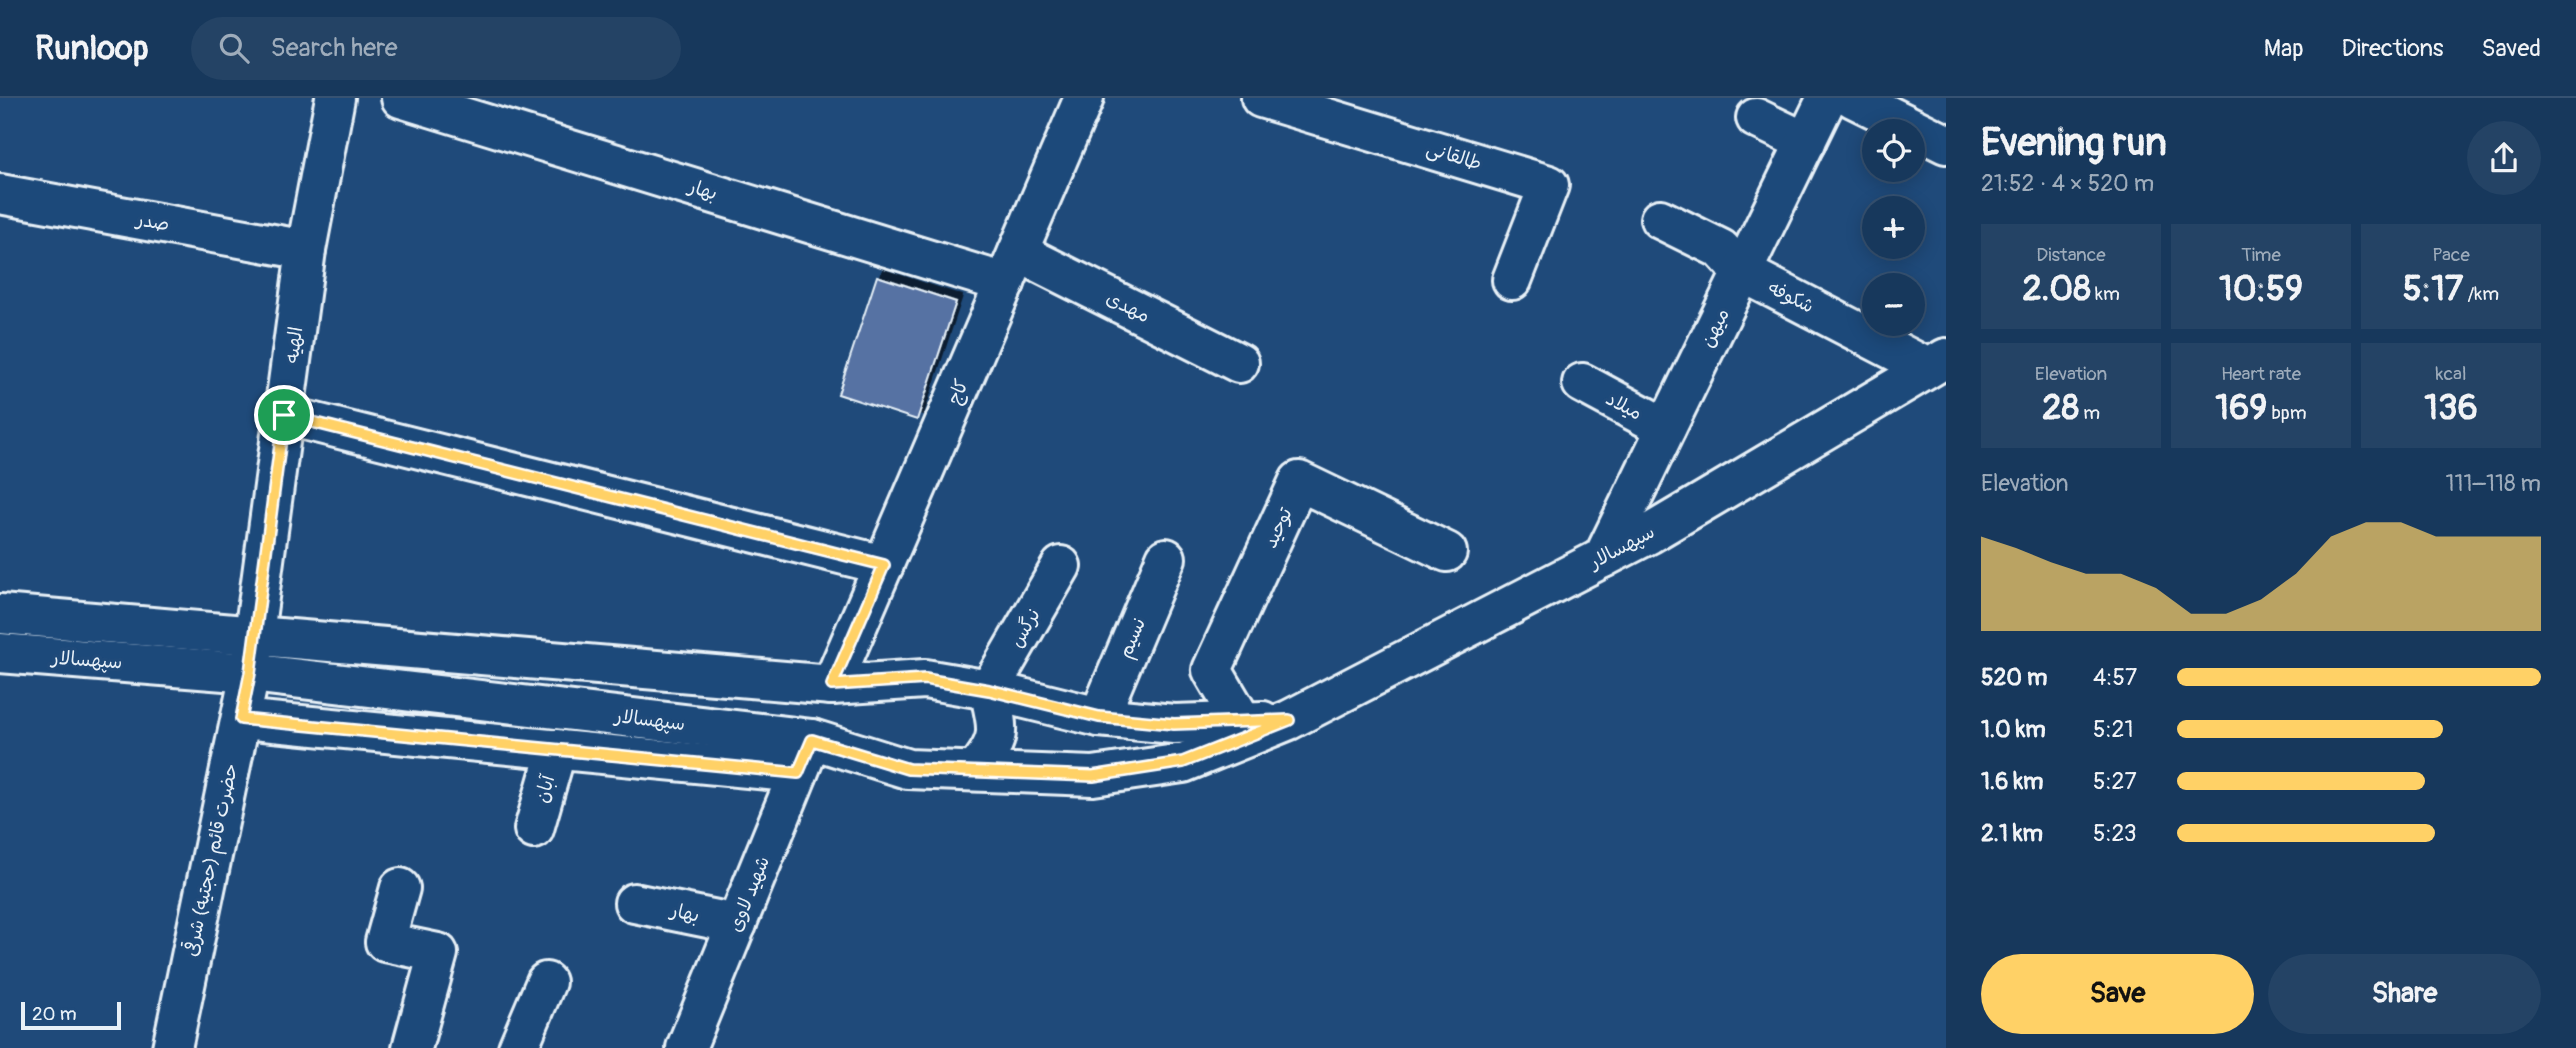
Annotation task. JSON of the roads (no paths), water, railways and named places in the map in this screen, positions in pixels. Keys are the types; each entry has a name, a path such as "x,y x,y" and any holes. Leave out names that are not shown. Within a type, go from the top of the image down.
{"street":[{"name":"الهیه","path":"250,673 306,250 335,98"},
{"name":"بهار","path":"401,98 1012,267"},
{"name":"کاج","path":"832,685 1084,98"},
{"name":"طالقانی","path":"1261,98 1549,185 1511,281"},
{"name":"میهن","path":"1603,558 1827,98"},
{"path":"1853,98 1946,144"},
{"path":"1756,118 1806,142"},
{"name":"صدر","path":"0,194 306,250"},
{"name":"شکوفه","path":"1660,219 1721,249 1742,272 1937,363"},
{"name":"مهدی","path":"1012,267 1239,362"},
{"name":"سپهسالار","path":"0,653 250,673 908,769 1093,776 1170,765 1289,720 1649,534 1937,363"},
{"name":"میلاد","path":"1582,383 1666,428"},
{"path":"284,415 884,565"},
{"name":"توحید","path":"1242,721 1212,670 1299,481 1447,552"},
{"name":"نسیم","path":"1099,717 1166,558"},
{"name":"نرگس","path":"989,690 1061,566"},
{"name":"سپهسالار","path":"0,614 832,685 925,679 989,690 1099,717 1174,724 1289,720"},
{"name":"حضرت قائم (حجتیه) شرقی","path":"172,1048 250,673"},
{"path":"976,770 991,753 997,732 989,690"},
{"path":"241,719 557,749 805,756"},
{"name":"آبان","path":"534,829 557,749"},
{"name":"شهید لاوی","path":"686,1048 805,756"},
{"path":"400,888 385,942 438,953 412,1048"},
{"name":"بهار","path":"634,902 737,924"},
{"path":"518,1048 546,982"}]}
